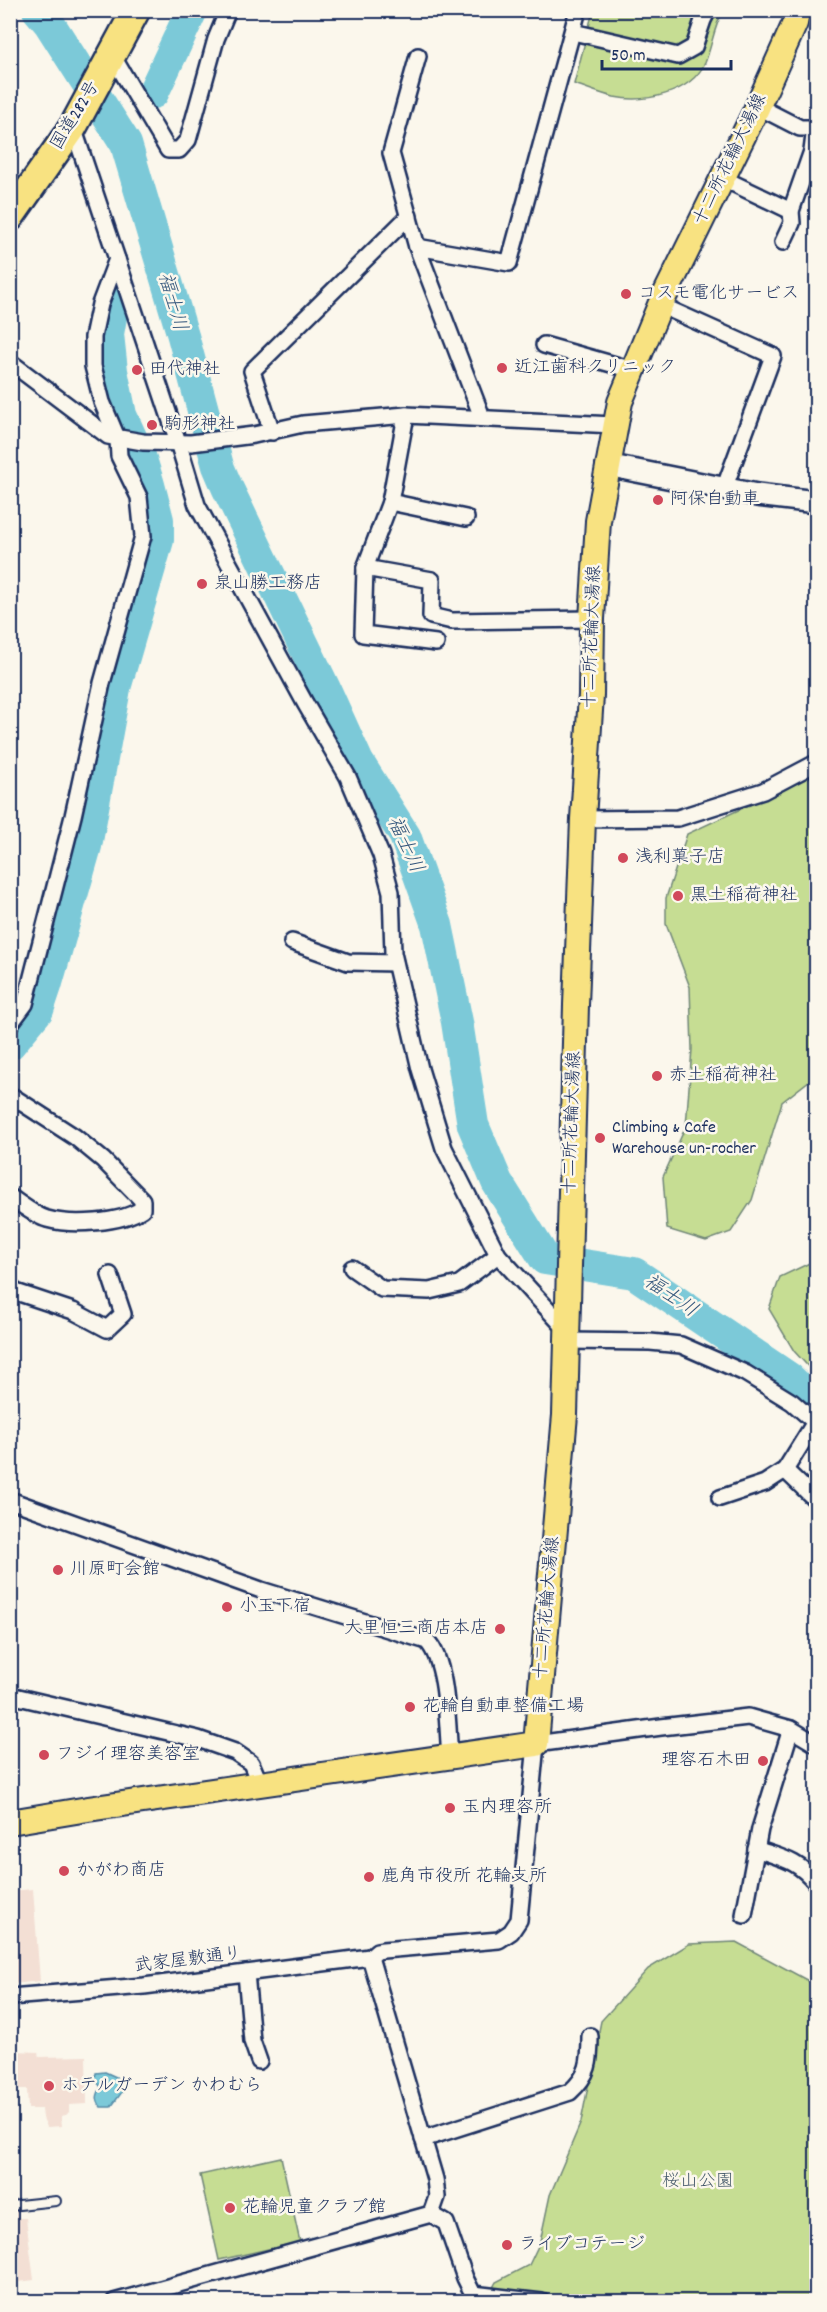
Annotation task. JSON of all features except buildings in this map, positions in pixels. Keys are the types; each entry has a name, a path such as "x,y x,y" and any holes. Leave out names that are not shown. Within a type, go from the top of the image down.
{"highway":[{"name":"国道282号","path":"10,217 72,127 136,10"}],"main road":[{"name":"十二所花輪大湯線","path":"536,1744 565,1415 583,819 598,521 620,402 660,305 757,106 795,23 798,10"},
{"path":"10,1822 536,1744"}],"street":[{"path":"111,57 168,150 179,150 188,140 216,39 228,10"},
{"path":"417,246 509,263 578,10"},
{"path":"573,32 678,56 694,47 708,10"},
{"path":"418,56 390,153 417,246 482,417"},
{"path":"757,106 800,128 816,128 812,151 790,211 792,223 783,243"},
{"path":"72,127 184,443 197,505 348,777 381,855 391,892 395,963 420,1069 444,1148 498,1255 567,1336 681,1345 746,1373 792,1402 816,1423 785,1470 765,1483 720,1498"},
{"path":"722,178 790,211"},
{"path":"272,432 252,371 409,216"},
{"path":"10,1024 26,1004 73,816 102,683 143,536 139,497 119,456 122,440 102,402 93,366 93,337 100,304 117,259"},
{"path":"660,305 773,356 724,489"},
{"path":"544,345 633,370"},
{"path":"10,362 108,436 122,440 184,443 254,435 303,424 406,415 614,425"},
{"path":"406,415 390,502 365,568 363,634 436,643"},
{"path":"607,465 757,495 816,502"},
{"path":"390,502 466,518"},
{"path":"365,568 432,580 431,616 452,621 592,619"},
{"path":"583,819 678,818 764,790 816,763"},
{"path":"292,942 348,962 395,963"},
{"path":"10,1095 75,1137 103,1160 142,1200 142,1209 133,1215 87,1223 46,1219 10,1197"},
{"path":"352,1268 382,1289 429,1291 459,1284 498,1255"},
{"path":"10,1287 16,1292 73,1311 107,1329 123,1314 110,1275"},
{"path":"785,1470 816,1500"},
{"path":"10,1500 261,1590 427,1641 435,1649 441,1664 450,1756"},
{"path":"10,1695 198,1739 235,1752 251,1763 260,1784"},
{"path":"536,1744 661,1726 748,1717 791,1729 816,1744"},
{"path":"744,1915 760,1829 791,1729"},
{"name":"武家屋敷通り","path":"10,1997 133,1987 370,1957 377,1951 384,1950 499,1940 511,1932 519,1920 536,1744"},
{"path":"756,1849 788,1858 808,1872 816,1883"},
{"path":"370,1957 435,2179 437,2197 430,2214"},
{"path":"246,1973 252,2041 260,2061"},
{"path":"423,2139 570,2092 584,2080 590,2053 590,2036"},
{"path":"114,2301 430,2214 446,2223 473,2294 542,2301"}],"lane":[{"path":"10,2206 56,2201"}],"shaded area":[{"path":"33,1889 40,1981 12,1984 15,2051 38,2052 39,2057 86,2056 87,2104 69,2105 69,2112 61,2116 62,2126 47,2127 42,2109 28,2109 27,2089 11,2089 10,1891"},
{"path":"17,2202 18,2218 26,2218 34,2280 11,2283 11,2203"}],"green space":[{"path":"593,11 723,11 705,63 698,74 678,89 666,94 626,99 574,84"},
{"path":"816,774 816,1077 782,1102 752,1200 731,1232 706,1241 667,1229 663,1177 686,1126 692,1049 690,987 666,924 666,898 687,834"},
{"path":"816,1260 816,1375 794,1351 769,1309 780,1277"},
{"name":"桜山公園","path":"736,1942 816,1985 816,2301 485,2302 496,2282 529,2265 540,2242 550,2195 581,2122 601,2021 648,1969 689,1944"},
{"path":"281,2157 300,2242 219,2260 200,2175"}],"water":[{"path":"105,2072 122,2083 122,2092 111,2107 101,2107 97,2099 101,2087 95,2079 96,2073"}],"waterway":[{"name":"福士川","path":"38,10 49,23 126,144 183,336 218,466 358,762 405,836 437,925 457,1022 473,1125 497,1182 545,1259 634,1273 789,1378 816,1404"},
{"name":"福士川","path":"153,93 192,10"},
{"name":"福士川","path":"10,1044 38,1010 46,986 86,846 115,688 158,540 158,520 149,485 141,459 121,415 112,371 108,334 115,294"}],"place":[{"name":"コスモ電化サービス","path":"626,294"},
{"name":"近江歯科クリニック","path":"502,368"},
{"name":"田代神社","path":"137,370"},
{"name":"駒形神社","path":"152,425"},
{"name":"阿保自動車","path":"658,500"},
{"name":"泉山勝工務店","path":"202,584"},
{"name":"浅利菓子店","path":"623,858"},
{"name":"黒土稲荷神社","path":"678,896"},
{"name":"赤土稲荷神社","path":"657,1076"},
{"name":"Climbing & Cafe Warehouse un-rocher","path":"600,1138"},
{"name":"川原町会館","path":"58,1570"},
{"name":"小玉下宿","path":"227,1607"},
{"name":"大里恒三商店本店","path":"500,1629"},
{"name":"花輪自動車整備工場","path":"410,1707"},
{"name":"フジイ理容美容室","path":"44,1755"},
{"name":"理容石木田","path":"763,1761"},
{"name":"玉内理容所","path":"450,1808"},
{"name":"かがわ商店","path":"64,1871"},
{"name":"鹿角市役所 花輪支所","path":"369,1877"},
{"name":"ホテルガーデン かわむら","path":"49,2086"},
{"name":"花輪児童クラブ館","path":"230,2208"},
{"name":"ライブコテージ","path":"507,2245"}]}
